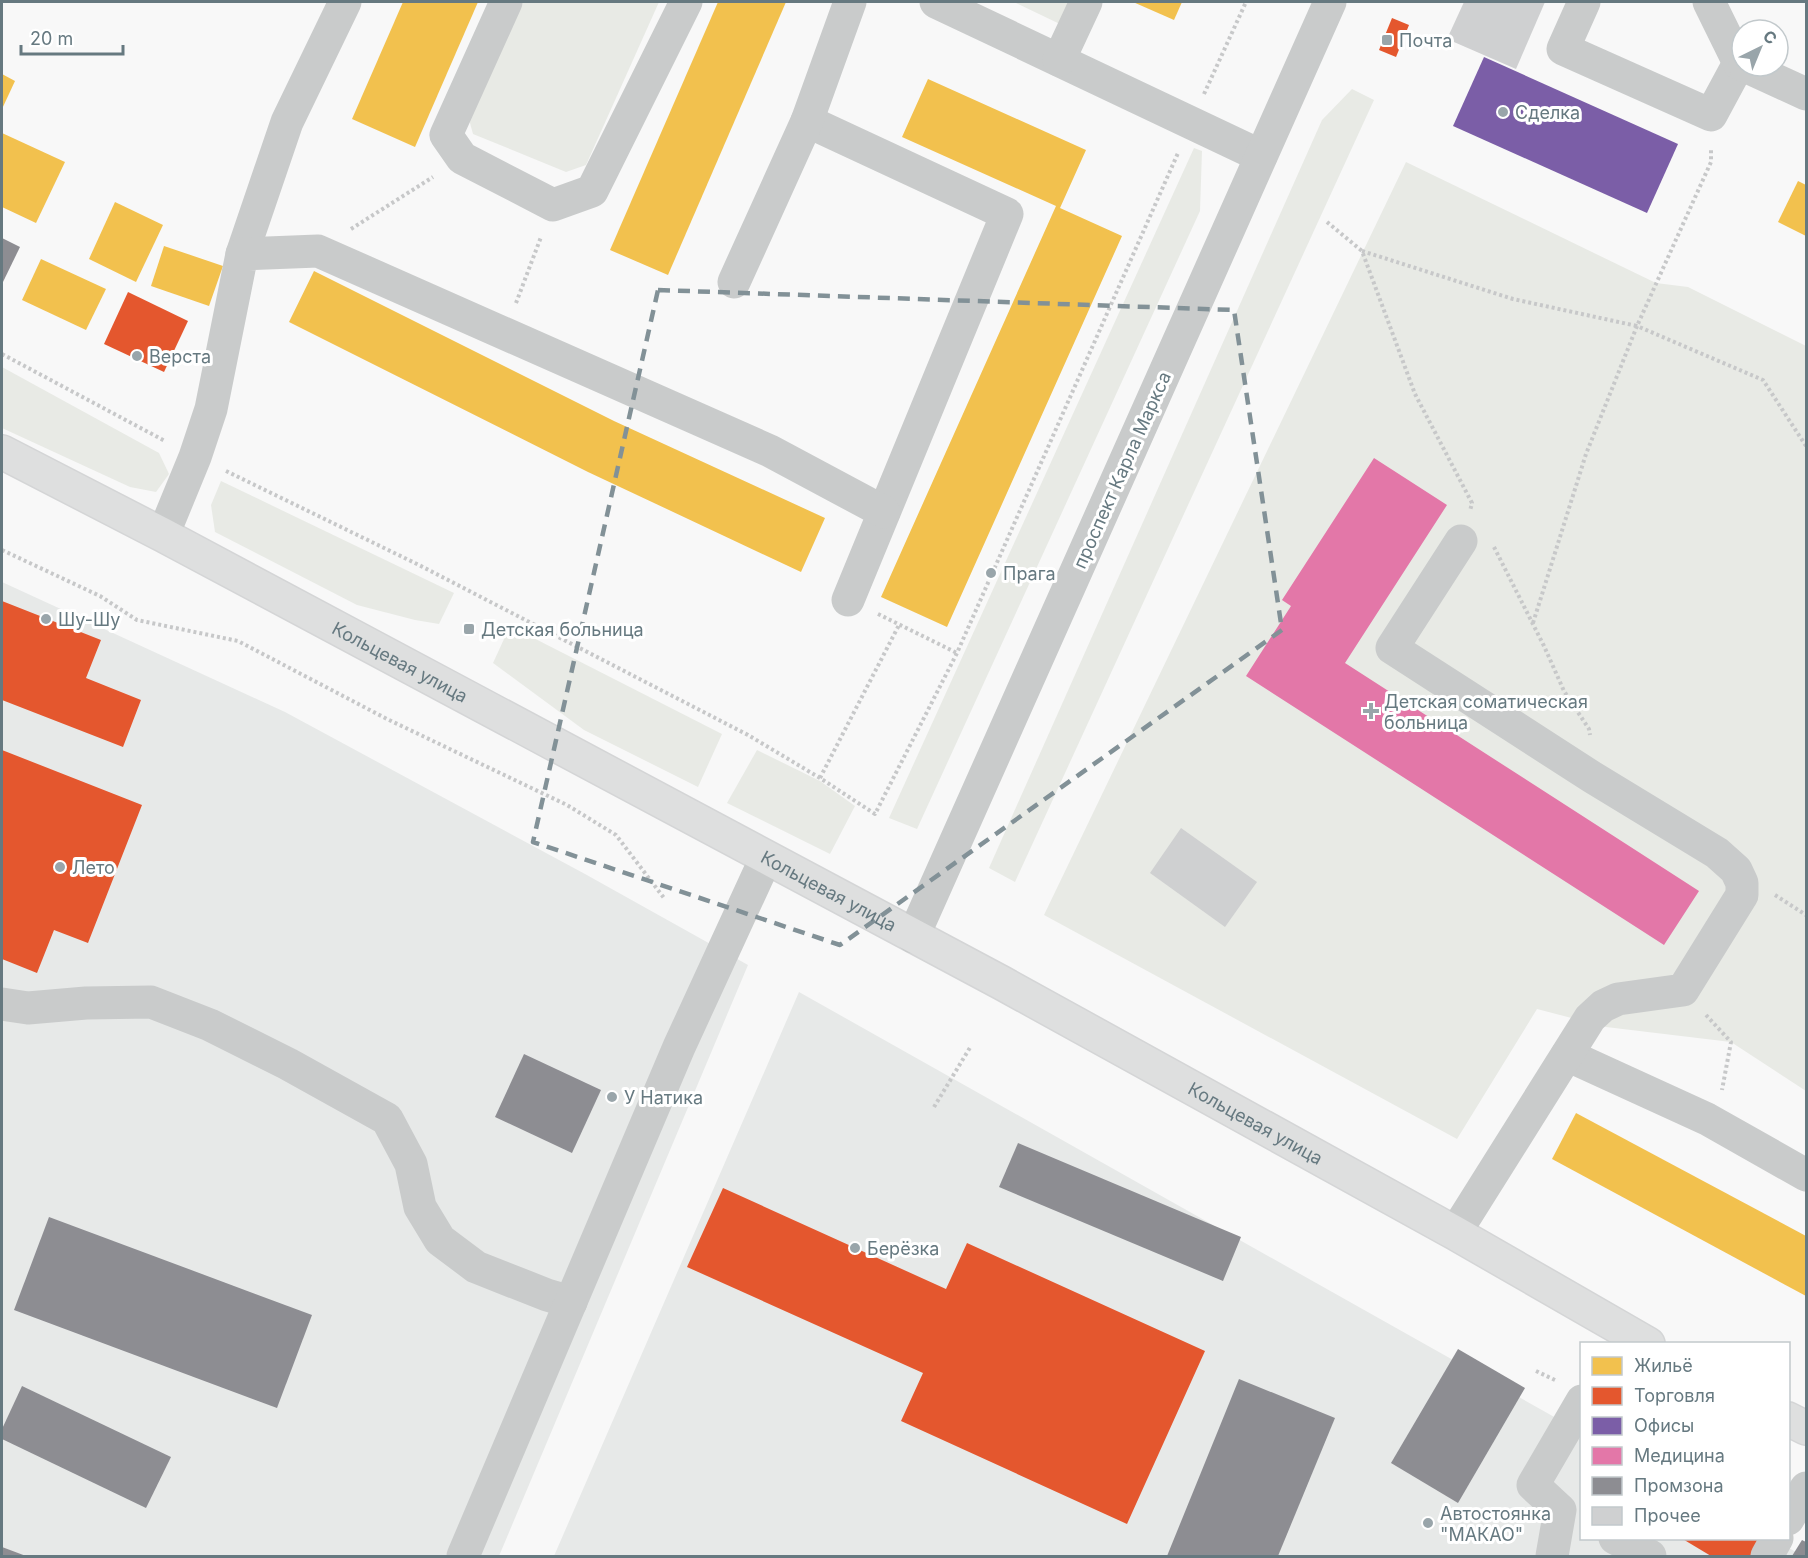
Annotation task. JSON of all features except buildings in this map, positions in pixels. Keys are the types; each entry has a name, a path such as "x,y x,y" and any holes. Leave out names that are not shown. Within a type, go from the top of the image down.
{"main road":[{"name":"Кольцевая улица","path":"2,452 163,535 1002,983 1455,1233 1629,1339"},
{"path":"1790,1420 1806,1428"}],"street":[{"path":"163,535 195,457 211,410 242,254 287,122 345,2"},
{"path":"506,2 446,135 462,158 553,206 592,191 686,2"},
{"path":"734,282 807,121 850,2"},
{"path":"936,2 1261,156"},
{"path":"1059,60 1086,2"},
{"name":"проспект Карла Маркса","path":"913,937 1330,2"},
{"path":"1584,2 1563,49 1711,115 1733,78"},
{"path":"1708,2 1730,42"},
{"path":"1772,78 1806,94"},
{"path":"807,121 1007,214 848,600"},
{"path":"242,254 318,251 770,451 884,512"},
{"path":"1455,1233 1590,1018 1603,1006 1618,999 1683,990 1742,895 1742,883 1736,870 1717,853 1592,777 1392,648 1461,541"},
{"path":"463,1557 679,1047 766,858"},
{"path":"2,1004 28,1008 86,1003 151,1002 210,1025 288,1064 387,1119 411,1164 420,1207 440,1240 476,1267 571,1302"},
{"path":"1567,1055 1707,1119 1806,1175"},
{"path":"1552,1557 1571,1516 1533,1485 1580,1403"},
{"path":"1790,1516 1806,1488"},
{"path":"1617,1540 1650,1557"},
{"path":"1767,1557 1776,1540"}],"path":[{"path":"2,354 195,457 419,565 748,735 875,814 957,652 1245,2"},
{"path":"1533,623 1586,454 1637,327 1710,162 1711,115"},
{"path":"318,251 462,158"},
{"path":"504,333 553,206"},
{"path":"1327,222 1362,251 1513,299 1637,327 1763,380 1806,446"},
{"path":"1362,251 1415,394 1478,513"},
{"path":"1461,541 1472,503"},
{"path":"1493,543 1564,691 1589,729 1592,777"},
{"path":"2,550 100,596 137,620 238,640 387,719 567,806 616,835 664,898"},
{"path":"848,600 957,652"},
{"path":"820,778 899,625"},
{"path":"1683,990 1731,1042 1723,1090 1707,1119"},
{"path":"934,1107 971,1046"}],"highlighted area":[{"path":"658,290 1234,310 1282,630 840,945 533,842"}],"shaded area":[{"path":"520,2 659,2 586,165 566,172 473,134 468,116"},
{"path":"1014,2 1076,2 1064,26"},
{"path":"1352,89 1374,100 1015,882 989,868 1322,120"},
{"path":"1194,148 1202,151 1200,211 917,829 889,818"},
{"path":"1406,162 1656,283 1688,287 1806,346 1806,1091 1731,1042 1606,1027 1537,1009 1457,1139 1044,915"},
{"path":"2,367 159,453 169,474 156,492 130,487 2,428"},
{"path":"221,481 454,593 439,624 357,605 215,532 211,505"},
{"path":"2,582 285,712 748,965 499,1556 2,1556"},
{"path":"510,626 722,734 698,787 584,730 493,663"},
{"path":"757,750 820,781 855,806 830,854 727,803"},
{"path":"799,992 1580,1431 1580,1540 1773,1540 1804,1556 554,1556"}],"place":[{"name":"Почта","path":"1387,40"},
{"name":"Сделка","path":"1503,112"},
{"name":"Верста","path":"137,356"},
{"name":"Прага","path":"991,573"},
{"name":"Шу-Шу","path":"46,619"},
{"name":"Детская больница","path":"469,629"},
{"name":"Детская соматическая больница","path":"1371,711"},
{"name":"Лето","path":"60,867"},
{"name":"У Натика","path":"612,1097"},
{"name":"Берёзка","path":"855,1248"},
{"name":"Автостоянка \"МАКАО\"","path":"1428,1523"}]}
